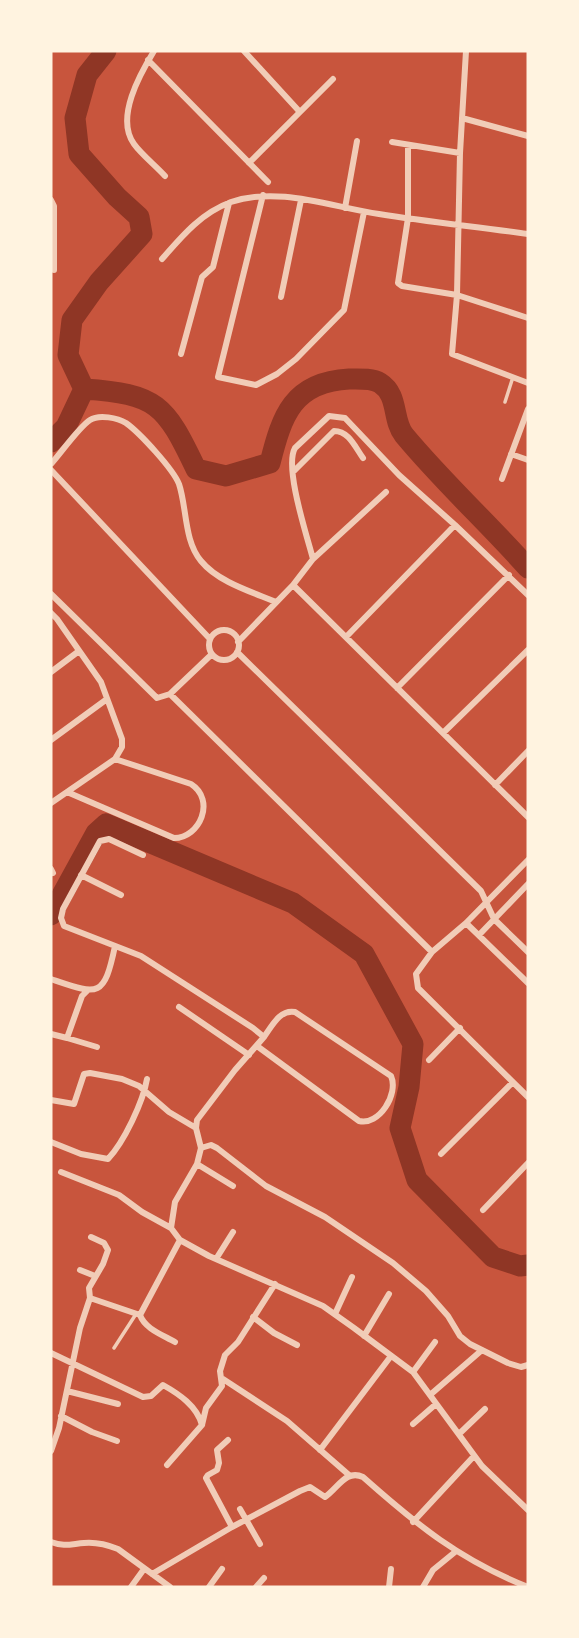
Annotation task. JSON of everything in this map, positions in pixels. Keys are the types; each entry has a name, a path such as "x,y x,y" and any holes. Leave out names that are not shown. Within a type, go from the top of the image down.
{"street":[{"path":"154,51 129,103 127,131 133,143 165,176"},
{"path":"244,51 299,111"},
{"path":"466,51 460,153 457,295 452,354 528,383"},
{"path":"148,60 268,182"},
{"path":"249,163 333,79"},
{"path":"462,118 528,136"},
{"path":"345,208 357,142"},
{"path":"392,142 460,153"},
{"path":"408,145 408,218 398,283 402,286 457,295 528,318"},
{"path":"263,195 218,377 256,386 296,359 344,310 365,212"},
{"path":"162,259 192,224 229,203 263,195 528,234"},
{"path":"51,200 54,206 54,270"},
{"path":"281,298 301,200"},
{"path":"181,355 202,277 214,267 229,203"},
{"path":"502,479 528,409"},
{"path":"313,558 290,461 295,448 329,416 345,418 398,475 528,594"},
{"path":"51,464 90,420 101,417 126,423 171,469 179,484 191,538 199,559 209,569 235,584 276,602"},
{"path":"293,472 334,431 346,434 363,458"},
{"path":"511,454 528,460"},
{"path":"51,470 210,639"},
{"path":"238,642 293,585 313,558 386,492"},
{"path":"346,637 455,525"},
{"path":"397,688 509,575"},
{"path":"293,585 528,817"},
{"path":"51,594 153,696 163,698 170,694 212,654"},
{"path":"51,613 101,682 122,739 122,747 115,759 51,803"},
{"path":"225,630 234,634 238,642 237,652 222,660 209,649 210,639 216,632 225,630"},
{"path":"443,733 528,650"},
{"path":"51,672 79,651"},
{"path":"237,652 481,891 494,919 528,952"},
{"path":"170,694 432,951"},
{"path":"51,740 107,699"},
{"path":"495,785 528,751"},
{"path":"67,792 174,838 188,834 202,817 206,804 199,789 115,759"},
{"path":"143,855 115,841 104,839 95,848 63,909 62,922 67,928 141,957 264,1037"},
{"path":"528,860 466,923 432,951 416,974 418,988 528,1097"},
{"path":"81,875 121,895"},
{"path":"479,935 528,884"},
{"path":"466,923 528,983"},
{"path":"67,1038 82,996 101,986 106,980 115,946"},
{"path":"51,979 87,991"},
{"path":"179,1007 249,1055"},
{"path":"171,1228 175,1202 197,1164 201,1148 196,1128 202,1112 283,1013 295,1012 391,1076 393,1090 373,1121 359,1121 257,1046"},
{"path":"429,1060 460,1028"},
{"path":"51,1034 97,1047"},
{"path":"51,1100 74,1104 80,1081 86,1073 122,1079 145,1091 169,1112 196,1128"},
{"path":"51,1142 81,1154 108,1158 121,1140 145,1091 148,1079"},
{"path":"441,1154 513,1082"},
{"path":"201,1148 211,1145 217,1148 266,1186 325,1217 393,1263 426,1291 448,1315 460,1336 508,1363 521,1367 528,1365"},
{"path":"483,1210 528,1163"},
{"path":"197,1164 233,1186"},
{"path":"61,1172 119,1195 171,1228 180,1240 335,1314 412,1372 482,1466 528,1510"},
{"path":"216,1259 233,1233"},
{"path":"51,1451 80,1328 90,1298 89,1288 103,1264 107,1250 104,1243 91,1237"},
{"path":"138,1315 180,1240"},
{"path":"80,1270 95,1276"},
{"path":"335,1314 352,1277"},
{"path":"167,1465 202,1425 208,1404 221,1389 220,1371 225,1354 232,1349 275,1284"},
{"path":"364,1336 389,1294"},
{"path":"90,1298 138,1315 146,1325 175,1342"},
{"path":"253,1317 274,1333 297,1345"},
{"path":"412,1372 435,1342"},
{"path":"430,1395 482,1350"},
{"path":"51,1353 143,1397 151,1396 163,1385 199,1414 202,1425"},
{"path":"320,1450 391,1356"},
{"path":"222,1378 287,1421 349,1475"},
{"path":"67,1391 118,1404"},
{"path":"413,1424 436,1404"},
{"path":"458,1434 485,1409"},
{"path":"61,1416 117,1441"},
{"path":"228,1440 217,1450 217,1470 206,1478 232,1527"},
{"path":"413,1522 474,1456"},
{"path":"152,1574 232,1527 310,1487 325,1497 349,1475 356,1474 413,1522 455,1552 528,1587"},
{"path":"240,1509 260,1544"},
{"path":"51,1542 71,1547 84,1543 109,1545 170,1587"},
{"path":"423,1587 433,1570 455,1552"},
{"path":"131,1587 144,1569"},
{"path":"209,1587 222,1569"},
{"path":"389,1587 391,1569"},
{"path":"256,1587 264,1578"}],"lane":[{"path":"505,402 513,377"},
{"path":"114,1348 138,1315"}],"waterway":[{"path":"106,51 87,75 75,118 79,154 117,197 139,217 142,234 99,282 72,320 68,355 84,389 128,394 156,406 176,430 196,469 226,476 270,463 286,416 303,394 330,382 349,379 377,381 390,394 404,435 528,568"},
{"path":"51,442 66,427 84,389"},
{"path":"51,915 96,833 106,824 293,903 364,954 413,1044 409,1087 400,1128 417,1180 493,1257 520,1266 528,1265"}]}
